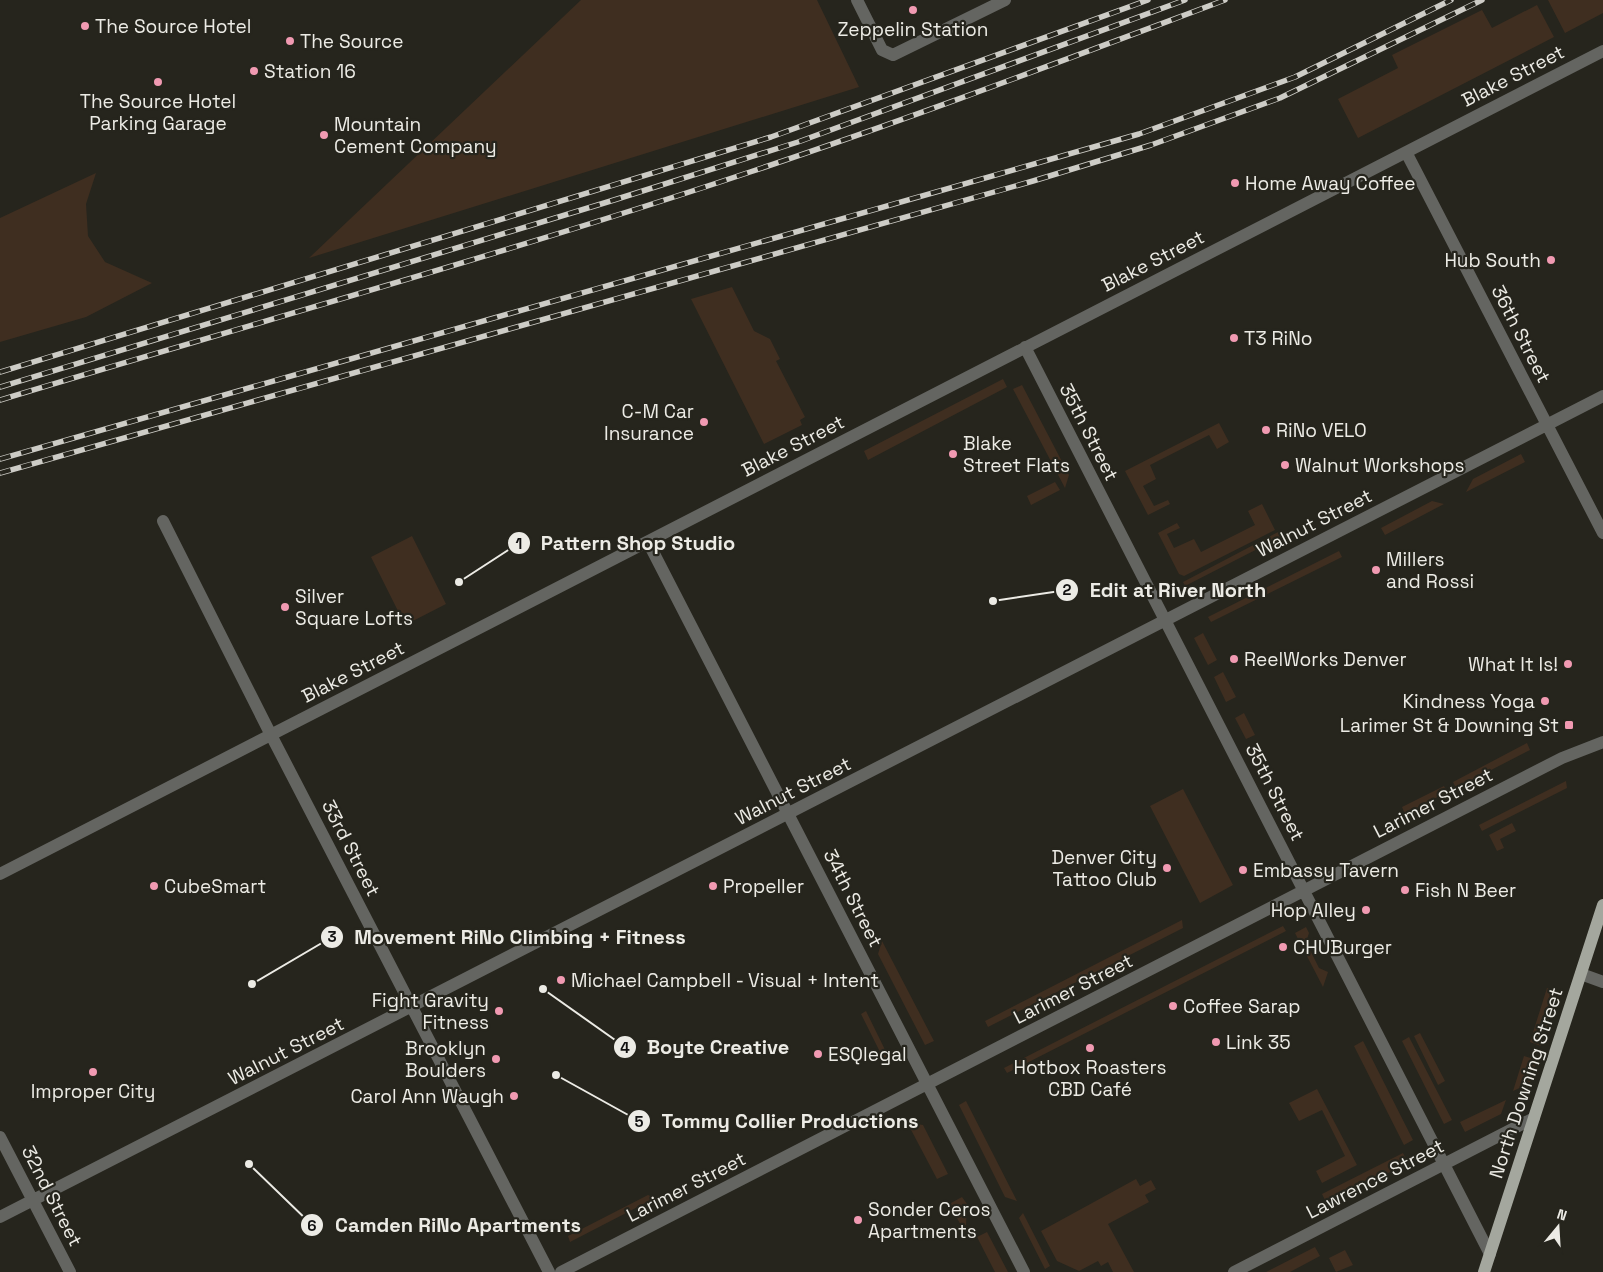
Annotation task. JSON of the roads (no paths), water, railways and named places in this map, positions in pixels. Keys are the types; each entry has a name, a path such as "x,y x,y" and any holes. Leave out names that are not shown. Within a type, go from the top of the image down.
{"main road":[{"name":"North Downing Street","path":"1484,1272 1603,905"}],"street":[{"path":"857,0 882,50 889,54 898,54 1005,0"},
{"name":"Blake Street","path":"0,874 1603,51"},
{"name":"36th Street","path":"1406,152 1603,533"},
{"name":"35th Street","path":"1025,348 1490,1254"},
{"name":"Walnut Street","path":"0,1217 1603,396"},
{"name":"33rd Street","path":"163,520 271,735 549,1272"},
{"name":"34th Street","path":"648,542 1024,1272"},
{"name":"Larimer Street","path":"561,1272 1562,758 1603,742"},
{"path":"1581,974 1603,982"},
{"name":"Lawrence Street","path":"1234,1272 1534,1118"},
{"name":"32nd Street","path":"0,1137 70,1272"}],"railway":[{"path":"0,372 771,137 1148,0"},
{"path":"0,387 798,142 1185,0"},
{"path":"0,400 470,261 657,203 869,131 1225,0"},
{"path":"0,459 1139,134 1295,77 1451,0"},
{"path":"0,473 1033,181 1151,145 1280,98 1482,0"}],"place":[{"name":"Zeppelin Station","path":"913,10"},
{"name":"The Source Hotel","path":"85,26"},
{"name":"The Source","path":"290,41"},
{"name":"Station 16","path":"254,71"},
{"name":"The Source Hotel Parking Garage","path":"158,82"},
{"name":"Mountain Cement Company","path":"324,135"},
{"name":"Home Away Coffee","path":"1235,183"},
{"name":"Hub South","path":"1551,260"},
{"name":"T3 RiNo","path":"1234,338"},
{"name":"C-M Car Insurance","path":"704,422"},
{"name":"RiNo VELO","path":"1266,430"},
{"name":"Blake Street Flats","path":"953,454"},
{"name":"Walnut Workshops","path":"1285,465"},
{"name":"Millers and Rossi","path":"1376,570"},
{"name":"Pattern Shop Studio","path":"459,582"},
{"name":"Edit at River North","path":"993,601"},
{"name":"Silver Square Lofts","path":"285,607"},
{"name":"ReelWorks Denver","path":"1234,659"},
{"name":"What It Is!","path":"1568,664"},
{"name":"Kindness Yoga","path":"1545,701"},
{"name":"Larimer St & Downing St","path":"1569,725"},
{"name":"Denver City Tattoo Club","path":"1167,868"},
{"name":"Embassy Tavern","path":"1243,870"},
{"name":"CubeSmart","path":"154,886"},
{"name":"Propeller","path":"713,886"},
{"name":"Fish N Beer","path":"1405,890"},
{"name":"Hop Alley","path":"1366,910"},
{"name":"CHUBurger","path":"1283,947"},
{"name":"Michael Campbell - Visual + Intent","path":"561,980"},
{"name":"Movement RiNo Climbing + Fitness","path":"252,984"},
{"name":"Boyte Creative","path":"543,989"},
{"name":"Coffee Sarap","path":"1173,1006"},
{"name":"Fight Gravity Fitness","path":"499,1011"},
{"name":"Link 35","path":"1216,1042"},
{"name":"Hotbox Roasters CBD Café","path":"1090,1048"},
{"name":"ESQlegal","path":"818,1054"},
{"name":"Brooklyn Boulders","path":"496,1059"},
{"name":"Improper City","path":"93,1072"},
{"name":"Tommy Collier Productions","path":"556,1075"},
{"name":"Carol Ann Waugh","path":"514,1096"},
{"name":"Camden RiNo Apartments","path":"249,1164"},
{"name":"Sonder Ceros Apartments","path":"858,1220"}]}
